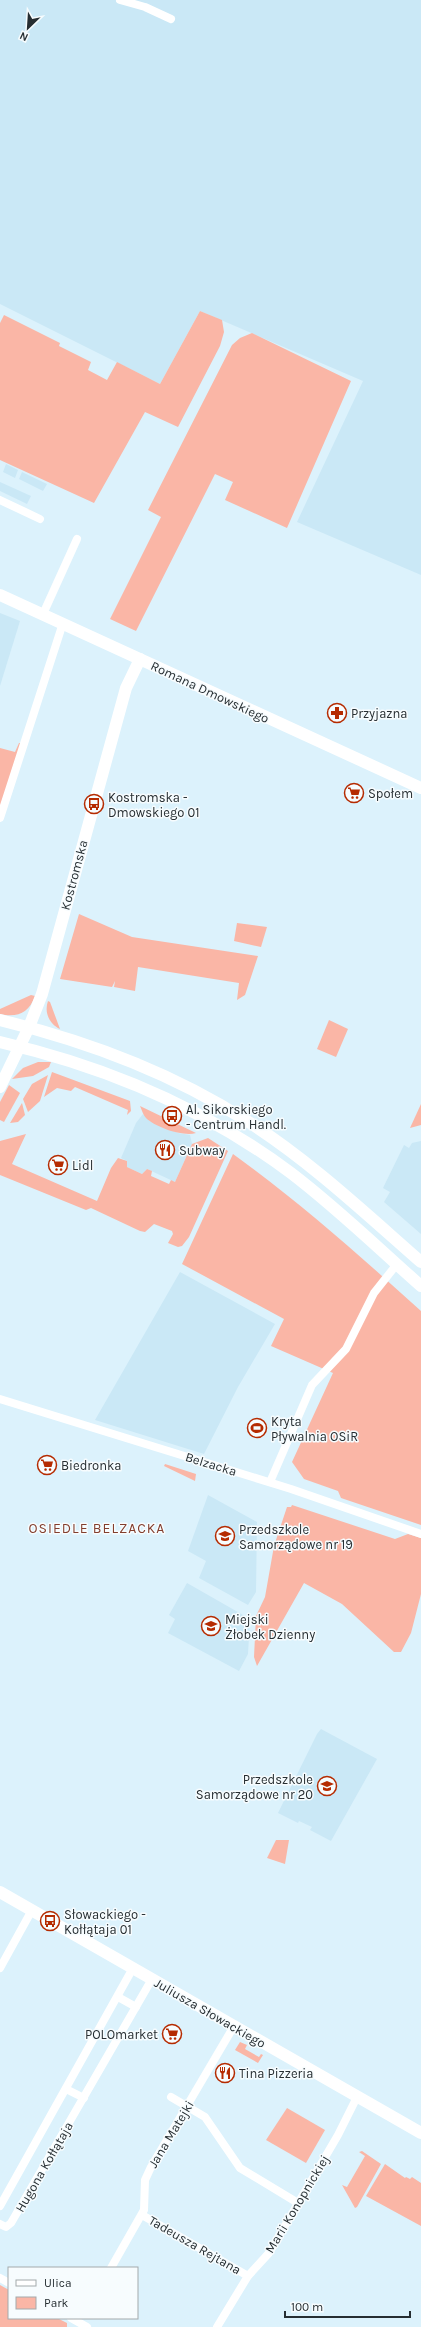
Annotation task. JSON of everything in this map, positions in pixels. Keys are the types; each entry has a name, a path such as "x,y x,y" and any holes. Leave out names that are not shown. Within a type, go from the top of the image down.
{"street":[{"path":"120,0 146,7 171,19"},
{"path":"0,500 40,519"},
{"path":"43,614 77,539"},
{"name":"Romana Dmowskiego","path":"0,595 421,788"},
{"path":"0,818 63,623"},
{"name":"Kostromska","path":"0,1087 29,1027 42,994 126,688 140,659"},
{"path":"0,1020 70,1039 138,1064 192,1090 247,1121 321,1174 421,1262"},
{"path":"0,1042 20,1046 140,1086 187,1108 223,1128 264,1154 312,1190 421,1286"},
{"path":"270,1482 312,1385 346,1349 374,1293 397,1264"},
{"name":"Belzacka","path":"0,1399 270,1482 421,1534"},
{"name":"Juliusza Słowackiego","path":"0,1892 421,2133"},
{"path":"0,1968 32,1910"},
{"name":"Hugona Kołłątaja","path":"0,2206 133,1968"},
{"name":"Hugona Kołłątaja","path":"0,2224 6,2227 10,2225 152,1980"},
{"path":"118,1997 136,2007"},
{"name":"Jana Matejki","path":"112,2267 144,2210 145,2183 148,2173 234,2026"},
{"path":"66,2089 84,2098"},
{"path":"171,2096 205,2117 240,2168 298,2203"},
{"name":"Marii Konopnickiej","path":"217,2327 248,2276 269,2253 338,2135 357,2097"},
{"name":"Tadeusza Rejtana","path":"142,2215 248,2276"}],"shaded area":[{"path":"0,0 421,0 421,575 297,522 363,381 200,311 160,384 0,304"},
{"path":"6,464 18,470 15,478 3,472"},
{"path":"22,472 47,484 43,491 19,479"},
{"path":"0,482 31,496 27,504 0,491"},
{"path":"0,613 20,621 0,686"},
{"path":"143,1114 149,1120 178,1133 190,1135 192,1144 175,1182 147,1169 142,1174 127,1167 127,1161 121,1158 136,1123"},
{"path":"421,1141 421,1234 384,1202 390,1192 383,1188 404,1145 409,1148 412,1143"},
{"path":"180,1272 275,1324 238,1387 204,1454 95,1420"},
{"name":"Przedszkole Samorządowe nr 19","path":"208,1495 257,1522 256,1592 248,1605 199,1578 206,1561 188,1551"},
{"name":"Miejski Żłobek Dzienny","path":"187,1583 250,1619 248,1654 239,1671 168,1633 175,1619 169,1615"},
{"name":"Przedszkole Samorządowe nr 20","path":"321,1729 377,1759 331,1841 310,1830 312,1827 299,1821 298,1823 278,1813 317,1734"}],"green space":[{"path":"200,311 222,320 224,332 220,346 178,427 145,412 94,503 0,460 0,323 4,315 60,343 59,346 91,362 88,370 107,380 117,362 160,384"},
{"path":"252,333 351,381 287,528 225,500 233,482 215,474 136,631 110,619 161,517 148,510 232,345 240,338"},
{"path":"19,743 21,743 0,807 0,748 15,752"},
{"path":"79,914 132,937 258,956 245,995 237,1000 239,983 138,967 135,991 114,987 115,981 112,987 60,979"},
{"path":"237,923 267,927 261,947 234,941"},
{"path":"31,995 35,996 29,1007 22,1013 17,1015 0,1014 0,1009"},
{"path":"48,1001 50,1002 60,1029 50,1021 48,1017"},
{"path":"329,1020 348,1029 336,1057 317,1049"},
{"path":"38,1062 51,1062 49,1067 33,1076 12,1079 23,1068"},
{"path":"52,1072 130,1101 131,1111 127,1115 128,1110 75,1087 71,1091 57,1088 44,1097"},
{"path":"48,1075 40,1101 28,1112 23,1099 32,1084"},
{"path":"9,1085 20,1093 4,1122 0,1120 0,1102"},
{"path":"22,1103 25,1115 18,1122 10,1123"},
{"path":"421,1104 421,1125 410,1128"},
{"path":"140,1106 196,1133 184,1134 162,1128 145,1117"},
{"path":"26,1134 12,1164 97,1201 111,1168 118,1158 127,1161 127,1167 142,1174 147,1169 152,1171 151,1176 169,1184 171,1180 175,1182 192,1144 208,1138 228,1151 189,1237 182,1246 178,1247 168,1243 173,1234 172,1231 154,1224 145,1232 140,1231 91,1208 86,1210 0,1175 0,1141"},
{"path":"233,1154 306,1210 421,1311 421,1525 341,1498 338,1491 304,1479 292,1462 333,1373 271,1346 284,1319 182,1264"},
{"path":"165,1464 196,1474 195,1481 164,1466"},
{"path":"292,1505 395,1539 408,1534 421,1538 421,1594 411,1633 401,1652 394,1652 342,1604 304,1583 257,1666 254,1657 256,1616 265,1597 274,1546 287,1507 291,1507"},
{"path":"276,1840 289,1840 285,1864 267,1858"},
{"path":"240,2042 247,2045 245,2049 259,2057 261,2054 263,2055 258,2063 235,2050"},
{"path":"287,2108 325,2130 306,2163 266,2140"},
{"path":"362,2151 381,2164 357,2207 355,2208 342,2185 347,2187 365,2156 359,2152"},
{"path":"385,2164 405,2178 410,2179 412,2177 421,2183 421,2226 366,2196"},
{"path":"0,2285 8,2289 8,2319 59,2319 67,2323 67,2327 0,2327"}],"place":[{"name":"Przyjazna","path":"337,713"},
{"name":"Społem","path":"354,793"},
{"name":"Kostromska - Dmowskiego 01","path":"94,804"},
{"name":"Al. Sikorskiego - Centrum Handl.","path":"172,1116"},
{"name":"Subway","path":"165,1150"},
{"name":"Lidl","path":"58,1165"},
{"name":"Kryta Pływalnia OSiR","path":"257,1428"},
{"name":"Biedronka","path":"47,1465"},
{"name":"Przedszkole Samorządowe nr 19","path":"225,1536"},
{"name":"Miejski Żłobek Dzienny","path":"211,1626"},
{"name":"Przedszkole Samorządowe nr 20","path":"327,1786"},
{"name":"Słowackiego - Kołłątaja 01","path":"50,1921"},
{"name":"POLOmarket","path":"172,2034"},
{"name":"Tina Pizzeria","path":"225,2073"}],"district":[{"name":"OSIEDLE BELZACKA","path":"97,1528"}]}
